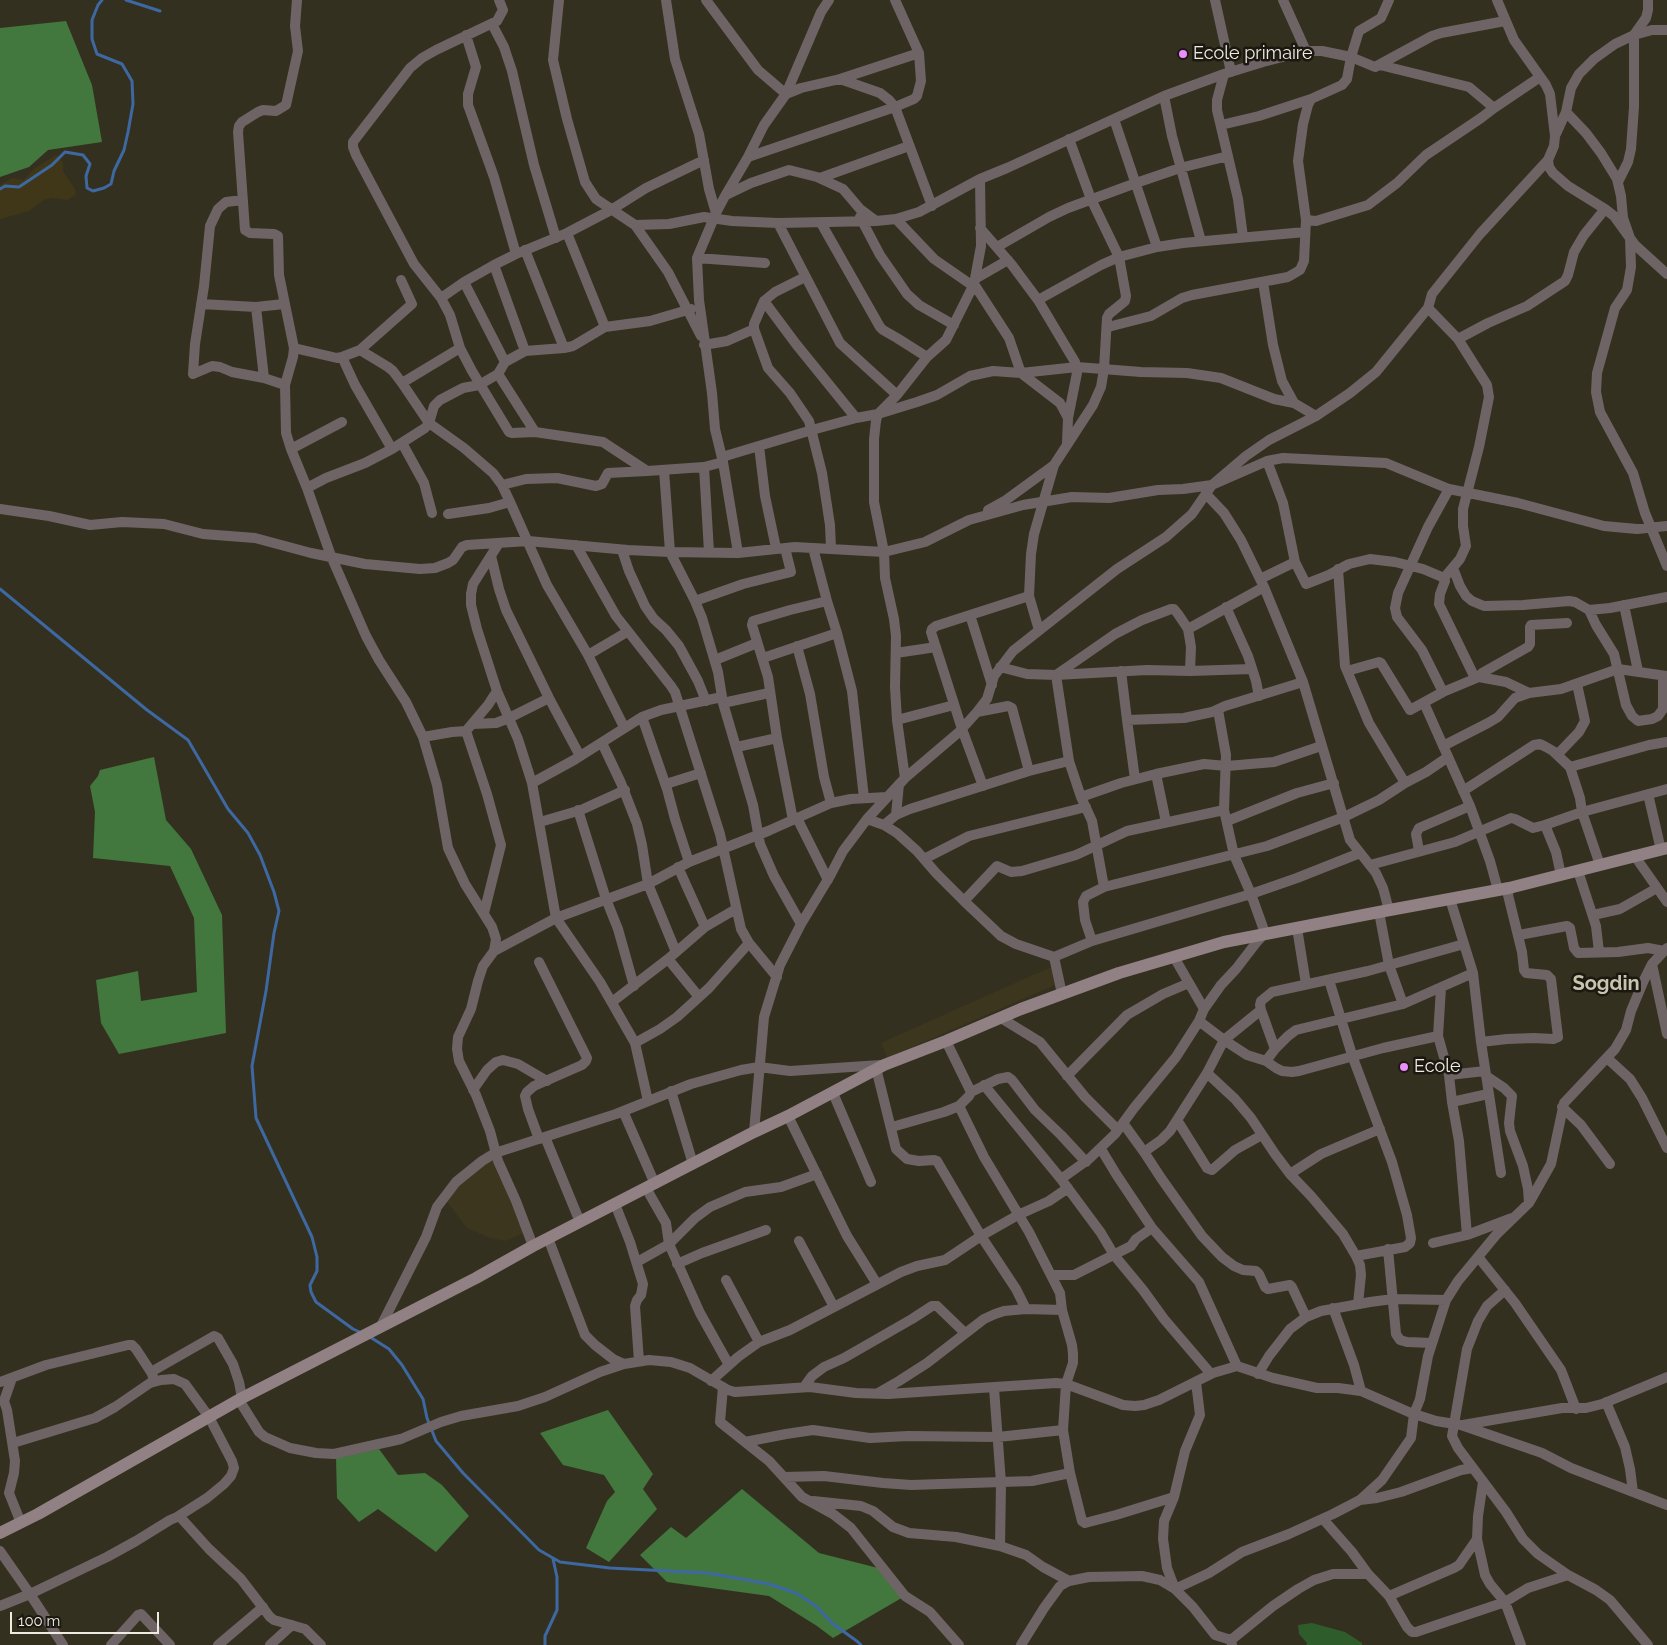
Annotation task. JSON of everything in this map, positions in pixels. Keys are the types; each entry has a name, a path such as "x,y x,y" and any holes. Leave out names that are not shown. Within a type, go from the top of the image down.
{"street":[{"path":"297,0 295,26 298,51 286,105 276,111 263,110 258,112 239,126 245,230 250,233 278,235 279,275 294,348 294,357 284,385 286,433 290,449 307,488 331,556 366,636 406,702 423,737 437,785 448,848 465,884 492,927 496,939 494,951"},
{"path":"499,0 503,7 502,14 492,24 422,58 410,68 352,145 414,264 441,298 450,315 460,348 479,385 509,432 512,434 535,432 603,442 647,471"},
{"path":"559,0 553,60 585,182 596,199 635,225 668,272 704,344"},
{"path":"666,0 675,59 700,134 715,215"},
{"path":"706,0 758,70 786,94"},
{"path":"738,553 723,460 714,429 712,393 700,307 697,258 725,196 764,125 786,94 821,12 830,0"},
{"path":"748,157 895,107 917,96 921,81 919,53 895,0"},
{"path":"1216,0 1228,73 1217,100 1217,110 1238,199 1243,238"},
{"path":"1283,0 1306,51"},
{"path":"1221,125 1259,116 1311,99 1342,85 1347,79 1350,57 1359,30 1380,18 1389,0"},
{"path":"754,1132 764,1017 780,965 848,842 902,781 962,728 977,712 987,699 994,676 1013,651 1117,569 1166,537 1192,514 1209,489 1246,456 1269,440 1316,416 1376,372 1428,308 1432,294 1468,249 1548,160 1554,146 1555,136 1550,94 1514,40 1497,0"},
{"path":"1618,182 1632,149 1634,35 1646,18 1648,0"},
{"path":"635,225 669,224 715,215 732,221 778,223 862,222 896,219 919,212 980,179 1164,96 1228,73 1306,51 1322,51 1350,57 1375,67 1432,36 1505,21"},
{"path":"492,24 504,47 512,71 534,165 556,238"},
{"path":"1555,136 1566,112 1571,88 1579,74 1594,59 1615,44 1634,35 1652,30 1667,30"},
{"path":"466,35 476,67 468,94 468,104 520,252 564,348"},
{"path":"786,94 801,88 840,79 919,53"},
{"path":"1380,65 1469,87 1494,108"},
{"path":"1306,220 1316,221 1368,205 1397,184 1426,155 1540,77"},
{"path":"840,79 880,93 895,107 932,206"},
{"path":"1164,96 1180,168 1202,241"},
{"path":"1108,327 1151,316 1182,298 1192,295 1288,277 1300,270 1304,260 1306,220 1298,161 1303,124 1311,99"},
{"path":"1566,112 1596,146 1618,182 1623,218 1630,238 1631,267 1627,290 1615,308 1598,373 1596,392 1600,412 1633,473 1645,513 1667,566"},
{"path":"1114,119 1157,247"},
{"path":"1039,630 1030,596 1031,554 1034,534 1054,465 1093,405 1101,387 1108,327 1107,318 1109,314 1125,301 1126,296 1119,257 1091,199 1070,140"},
{"path":"820,178 910,146"},
{"path":"997,247 1049,216 1091,199 1180,168 1228,156"},
{"path":"441,298 494,265 520,252 568,233 611,210 646,188 704,160"},
{"path":"1548,160 1553,174 1614,216 1635,245 1667,274"},
{"path":"725,196 751,183 789,170 820,178 842,189 860,209 876,221"},
{"path":"896,815 902,781 895,687 896,653 894,619 885,578 884,552 874,502 874,439 876,421 878,414 897,395 927,357 946,340 974,283 981,246 980,179"},
{"path":"243,200 226,202 218,209 210,226 193,374 212,366 264,378 284,385"},
{"path":"852,200 880,254 907,294 920,305 954,325"},
{"path":"1458,338 1488,322 1527,306 1565,281 1574,252 1584,235 1605,209"},
{"path":"896,219 934,259 974,283 1009,338 1021,373 1056,399 1064,407 1068,418"},
{"path":"778,223 843,347 897,395"},
{"path":"821,223 882,330 927,357"},
{"path":"980,228 1008,260 1038,300 1077,367 1068,418 1066,445"},
{"path":"1038,300 1119,257 1157,247 1305,232"},
{"path":"568,233 605,327"},
{"path":"697,258 765,263"},
{"path":"974,283 1008,260"},
{"path":"494,265 525,351"},
{"path":"805,277 775,292 764,301 754,324 754,329 768,368 790,393 809,420 823,480 830,524 831,548"},
{"path":"294,348 327,356 342,357 360,350 412,305 413,302 401,280"},
{"path":"464,282 505,362"},
{"path":"1263,282 1277,362 1282,381 1294,403"},
{"path":"764,301 856,418"},
{"path":"201,304 256,307 284,304"},
{"path":"256,307 264,378"},
{"path":"307,488 326,478 365,463 402,443 425,428 429,423 434,406 440,400 463,388 479,385 498,374 505,362 525,351 564,348 579,343 605,327 650,321 700,307"},
{"path":"1428,308 1458,338 1487,385 1489,397 1462,517 1466,546 1460,559 1444,578 1445,581 1440,594 1439,604 1477,678"},
{"path":"704,344 727,341 754,329"},
{"path":"402,383 460,348"},
{"path":"360,350 393,371 429,423 464,448 493,473 502,485 548,584 588,655 624,727"},
{"path":"342,357 355,385 392,449"},
{"path":"502,485 526,479 557,478 596,486 602,484 608,473 704,467 760,446 856,418 878,414 937,395 980,372 1021,373 1077,367 1141,372 1187,373 1221,378 1274,398 1294,403 1316,416"},
{"path":"498,374 535,432"},
{"path":"290,449 342,422"},
{"path":"402,443 424,483 432,513"},
{"path":"695,601 743,584 790,572 780,548 766,496 760,446"},
{"path":"969,520 1023,505 1072,497 1109,498 1158,490 1183,488 1209,489 1267,461 1283,458 1386,463 1449,489 1518,503 1604,526 1637,529 1667,526"},
{"path":"1267,461 1283,503 1295,562 1306,584 1323,578 1349,564 1370,559 1412,566 1444,578"},
{"path":"0,509 49,516 90,525 122,522 164,524 203,534 255,538 311,553 365,564 420,569 435,568 448,563 453,560 464,546 528,541 622,550 670,552 738,553 780,548 831,548 884,552 925,542 969,520 1006,500 1054,465"},
{"path":"704,467 709,552"},
{"path":"664,470 670,552 695,601 715,660 723,700 753,806 760,844 802,924"},
{"path":"1209,489 1241,540 1262,583 1303,682 1350,840 1370,865 1383,888 1389,965 1404,1004"},
{"path":"1443,692 1422,650 1397,617 1395,611 1398,593 1412,566 1428,527 1449,489"},
{"path":"448,514 489,508 510,502"},
{"path":"499,543 473,584 471,605 477,629 497,691 518,739 532,783 556,918 612,1002 635,1043 648,1101"},
{"path":"576,545 604,596 627,632 671,686 720,834 741,929 749,943 777,977"},
{"path":"813,548 853,699 864,798"},
{"path":"622,550 629,571 645,606 654,619 679,646 698,681 706,701"},
{"path":"491,556 506,610 580,756"},
{"path":"1188,629 1226,607 1295,562"},
{"path":"1453,568 1466,596 1472,602 1484,606 1569,601 1590,610 1667,597"},
{"path":"1338,569 1344,662 1369,723 1405,783"},
{"path":"984,786 954,706 931,632 932,629 970,615 1030,596"},
{"path":"827,601 754,621 752,625 768,677 777,738 795,819 828,880"},
{"path":"1624,605 1638,671"},
{"path":"1226,607 1252,669 1259,696"},
{"path":"1056,675 1115,634 1142,620 1171,609 1174,609 1188,629 1191,647 1190,671"},
{"path":"1443,746 1498,717 1515,698 1529,693 1561,689 1618,668 1665,676 1663,709 1658,716 1638,721 1632,716 1626,705 1618,668 1613,650 1596,625 1590,610"},
{"path":"970,615 992,685"},
{"path":"1348,671 1380,662 1383,664 1408,709 1411,709 1443,692 1477,678 1482,673 1528,647 1530,644 1531,625 1567,623"},
{"path":"588,655 627,632"},
{"path":"763,658 837,633"},
{"path":"715,660 757,643"},
{"path":"797,646 810,694 824,777 832,803"},
{"path":"896,653 936,647"},
{"path":"1000,667 1027,674 1056,675 1147,670 1252,669"},
{"path":"1121,671 1136,779"},
{"path":"1056,675 1069,761 1092,821 1104,887"},
{"path":"1477,678 1506,682 1529,693"},
{"path":"1127,720 1184,718 1218,710 1225,706 1303,682"},
{"path":"1557,755 1570,743 1584,723 1585,718 1577,684"},
{"path":"469,728 497,691"},
{"path":"532,783 602,743 642,717 679,706 769,692"},
{"path":"423,737 496,723 549,698"},
{"path":"1424,703 1470,806 1503,889 1508,895 1519,935 1524,972 1547,975 1551,979 1558,1037 1553,1039 1534,1038 1480,1042"},
{"path":"897,720 954,706"},
{"path":"977,712 1008,706 1012,708 1030,771"},
{"path":"1218,710 1227,766 1224,810 1234,854 1265,933"},
{"path":"642,717 666,784 689,862"},
{"path":"469,728 501,845 484,913"},
{"path":"736,747 777,738"},
{"path":"1570,767 1649,745 1667,742"},
{"path":"602,743 625,790 641,838 648,884 672,956 699,997"},
{"path":"1463,791 1534,745 1540,744 1546,747 1570,767 1580,798 1582,812 1600,865"},
{"path":"1081,796 1136,779 1204,764 1227,766 1274,762 1321,746"},
{"path":"1092,941 1082,902 1086,896 1104,887 1267,846 1344,817 1379,800 1448,757"},
{"path":"884,825 896,815 910,809 1030,771 1069,761"},
{"path":"666,784 701,773"},
{"path":"1156,774 1166,822"},
{"path":"1227,822 1297,793 1334,783"},
{"path":"1370,865 1455,842 1511,818 1533,828 1582,812 1667,789"},
{"path":"540,822 578,810 625,790"},
{"path":"0,1533 241,1399 476,1278 548,1238 833,1093 880,1066 946,1041 1021,1009 1119,973 1224,942 1503,889 1664,849 1648,794"},
{"path":"533,1246 495,1153 490,1131 460,1062 457,1049 458,1037 471,1009 483,966 494,951 556,918 648,884 689,862 832,803 851,798 887,797"},
{"path":"1420,851 1416,834 1419,828 1470,806"},
{"path":"924,859 969,836 1086,807"},
{"path":"578,810 606,900 618,929 634,986"},
{"path":"964,901 997,866 1010,872 1022,871 1076,855 1127,831 1224,810"},
{"path":"867,819 897,832 1001,936 1016,944 1054,957 1092,941 1251,894 1360,853"},
{"path":"1545,825 1556,852 1561,875"},
{"path":"1634,855 1667,902"},
{"path":"678,868 705,927"},
{"path":"1578,871 1593,915 1599,952"},
{"path":"1593,915 1620,909 1657,888"},
{"path":"1450,899 1473,973 1480,1042 1501,1173"},
{"path":"612,1002 672,956 705,927 736,909"},
{"path":"1519,935 1568,926 1576,952 1578,953 1648,948 1666,949"},
{"path":"1297,928 1306,984"},
{"path":"1061,1179 1086,1162 1120,1127 1176,1057 1199,1021 1204,1008 1221,985 1265,933"},
{"path":"635,1043 672,1022 699,997 749,943"},
{"path":"1275,1049 1260,1005 1266,996 1272,992 1389,965 1464,944"},
{"path":"1175,1589 1208,1573 1242,1552 1289,1534 1360,1500 1382,1480 1411,1438 1414,1414 1420,1399 1432,1343 1446,1300 1458,1281 1479,1258 1496,1235 1529,1203 1551,1164 1562,1107 1575,1090 1615,1049 1626,1030 1634,1003 1652,964 1666,949"},
{"path":"1054,957 1062,994"},
{"path":"1174,957 1204,1008"},
{"path":"538,962 586,1058 585,1063 534,1086 525,1096 528,1109 580,1222"},
{"path":"1652,964 1667,1034"},
{"path":"1266,1061 1275,1049 1296,1030 1404,1004 1473,973"},
{"path":"1329,980 1353,1058 1401,1192 1411,1238 1408,1246 1356,1256"},
{"path":"1067,1076 1127,1015 1163,994 1189,983"},
{"path":"1441,988 1438,1036 1449,1075 1459,1141 1466,1235"},
{"path":"1144,1152 1161,1140 1177,1120 1207,1073 1224,1040 1261,1010"},
{"path":"1001,1018 1040,1042 1085,1097 1120,1127 1144,1152 1202,1236 1222,1257 1243,1270 1256,1271 1268,1289 1290,1285 1306,1317"},
{"path":"1199,1021 1247,1055 1266,1061 1282,1071 1299,1072 1383,1048 1438,1036"},
{"path":"946,1041 971,1092"},
{"path":"1607,1058 1630,1080 1642,1098 1667,1148"},
{"path":"473,1090 487,1070 496,1062 503,1060 518,1064 547,1081"},
{"path":"381,1326 426,1237 437,1206 462,1176 495,1153 623,1111 671,1090 740,1070 759,1067 790,1071 880,1066"},
{"path":"880,1066 896,1149 907,1159 937,1161 981,1236 1016,1289 1026,1309"},
{"path":"1207,1073 1230,1094 1251,1118 1290,1174 1326,1212 1342,1234 1356,1256 1361,1275 1358,1304"},
{"path":"1449,1075 1486,1073 1511,1094 1510,1132 1523,1166 1529,1203"},
{"path":"892,1127 959,1106 971,1092 984,1084 1008,1077 1035,1110 1086,1162"},
{"path":"984,1084 1068,1188 1114,1255 1210,1374"},
{"path":"671,1090 693,1164"},
{"path":"833,1093 871,1182"},
{"path":"1452,1102 1488,1094"},
{"path":"959,1106 984,1157 1036,1244 1060,1293 1062,1310 1073,1354 1073,1363 1066,1384 1064,1430 1070,1473 1080,1517 1085,1523 1174,1497"},
{"path":"1562,1107 1581,1125 1610,1164"},
{"path":"623,1111 666,1223 669,1244 677,1264 700,1313 729,1365"},
{"path":"788,1116 847,1236 877,1284"},
{"path":"1177,1120 1207,1168 1212,1170 1235,1150 1262,1135"},
{"path":"1290,1174 1321,1154 1380,1129"},
{"path":"1100,1149 1152,1228 1199,1282 1237,1366"},
{"path":"637,1262 669,1244 695,1218 710,1207 745,1192 781,1187 817,1174"},
{"path":"711,1381 738,1357 759,1342 790,1330 909,1268 945,1260 981,1236 1018,1215 1049,1201 1068,1188"},
{"path":"615,1204 637,1262 643,1284 641,1295 636,1300 639,1362"},
{"path":"1433,1243 1466,1235 1516,1216"},
{"path":"1051,1275 1074,1274 1131,1246 1136,1239 1152,1228"},
{"path":"677,1264 766,1230"},
{"path":"548,1238 585,1334 595,1345 613,1359 624,1364"},
{"path":"799,1241 834,1307"},
{"path":"1388,1249 1396,1334 1400,1340 1432,1343"},
{"path":"1479,1258 1505,1290 1561,1370 1576,1409"},
{"path":"726,1280 759,1342"},
{"path":"1505,1290 1487,1306 1478,1320 1467,1349 1457,1424 1452,1436 1458,1448 1506,1512 1523,1539 1538,1554 1568,1575 1610,1600 1648,1645"},
{"path":"1258,1374 1269,1356 1290,1330 1306,1317 1321,1311 1393,1299 1446,1300"},
{"path":"804,1387 812,1376 824,1367 851,1354 932,1306 937,1306 965,1333"},
{"path":"1333,1308 1354,1365 1361,1391"},
{"path":"877,1394 927,1363 984,1319 995,1314 1004,1311 1026,1309 1062,1310"},
{"path":"8,1438 95,1418 116,1407 144,1386 153,1376 214,1336 218,1338 233,1364 239,1382 241,1399 259,1432 265,1437 290,1448 334,1454 401,1439 441,1422 461,1416 518,1406 545,1397 600,1372 624,1364 649,1360 671,1362 690,1368 711,1381 735,1392 804,1387 877,1394 1056,1383 1066,1384 1123,1405 1135,1406 1159,1400 1210,1374 1237,1366 1258,1374 1317,1388 1361,1391 1414,1414 1457,1424 1542,1453 1571,1468 1667,1505"},
{"path":"0,1382 46,1365 128,1345 134,1347 153,1376 174,1379 185,1384 208,1417 234,1468 224,1484 207,1498 177,1517 121,1549 30,1594 0,1606"},
{"path":"1457,1424 1562,1408 1586,1408 1606,1402 1667,1377"},
{"path":"12,1378 4,1401 7,1410 8,1438 15,1461 10,1493 21,1522"},
{"path":"1175,1589 1167,1568 1163,1539 1164,1521 1174,1497 1185,1451 1200,1415 1196,1382"},
{"path":"723,1387 720,1420 768,1461 802,1497 833,1514 851,1528 905,1596 930,1612 959,1645"},
{"path":"994,1388 1001,1483 1000,1546"},
{"path":"1606,1402 1625,1447 1633,1492"},
{"path":"745,1442 813,1430 870,1438 924,1435 998,1437 1064,1430"},
{"path":"1360,1500 1401,1492 1461,1470 1473,1468"},
{"path":"784,1477 824,1476 883,1483 911,1484 1001,1483 1032,1481 1070,1473"},
{"path":"0,1483 12,1479"},
{"path":"1483,1482 1478,1516 1478,1539 1485,1575 1505,1602 1521,1645"},
{"path":"808,1501 861,1506 873,1511 893,1527 909,1533 956,1537 1000,1546 1026,1555 1068,1581"},
{"path":"177,1517 181,1518 208,1549 242,1579 274,1620 305,1629 321,1645"},
{"path":"1323,1519 1352,1552 1368,1574 1389,1596 1407,1628 1412,1632 1505,1602 1528,1588 1568,1575"},
{"path":"1389,1596 1459,1565 1478,1539"},
{"path":"0,1551 63,1645"},
{"path":"1021,1645 1060,1586 1068,1581 1089,1576 1142,1576 1160,1580 1175,1589 1193,1607 1215,1635 1231,1643 1273,1606 1314,1580 1340,1573 1368,1574"},
{"path":"218,1645 263,1607"},
{"path":"111,1645 141,1614 169,1644"},
{"path":"270,1645 292,1625"}],"shaded area":[{"path":"1056,967 1060,983 887,1058 881,1043 1049,968"},
{"path":"492,1152 527,1232 505,1241 487,1237 466,1227 442,1195"}],"green space":[{"path":"66,21 92,85 102,142 48,150 29,167 0,177 0,28"},
{"path":"154,757 166,820 191,849 222,915 226,1033 119,1054 101,1023 96,980 138,971 141,1001 197,992 194,918 170,866 93,858 95,812 90,786 100,770"},
{"path":"608,1410 653,1474 643,1489 657,1509 609,1562 586,1548 607,1501 615,1492 604,1475 563,1465 540,1433"},
{"path":"379,1449 398,1475 425,1473 442,1485 469,1516 436,1552 378,1509 359,1522 337,1498 336,1458"},
{"path":"742,1489 819,1553 882,1569 905,1596 833,1638 769,1596 667,1582 640,1555 671,1527 686,1538"},
{"path":"1312,1623 1345,1632 1362,1643 1362,1645 1306,1645 1307,1643 1299,1634 1298,1625"}],"sand":[{"path":"56,155 63,162 63,171 75,189 76,194 68,200 52,198 44,200 29,211 0,219 0,185 12,178 23,180 35,168"}],"waterway":[{"path":"0,189 5,186 19,187 52,165 65,152 83,155 90,164 86,176 87,188 93,191 111,184 114,171 124,150 128,132 133,104 132,81 122,64 97,54 92,39 92,20 102,0"},
{"path":"126,0 160,11"},
{"path":"0,589 147,710 188,740 228,809 248,833 260,855 279,911 252,1066 256,1118 312,1237 317,1257 317,1271 310,1285 311,1292 316,1302 353,1329 362,1333"},
{"path":"370,1337 389,1349 402,1365 423,1399 427,1418 436,1441 463,1473 539,1550 560,1562 610,1568 708,1573 769,1584 796,1593 816,1606 832,1623 861,1645"},
{"path":"545,1645 545,1636 557,1610 557,1577 553,1559"}],"place":[{"name":"Ecole primaire","path":"1183,54"},
{"name":"Ecole","path":"1404,1067"}],"district":[{"name":"Sogdin","path":"1606,984"}]}
